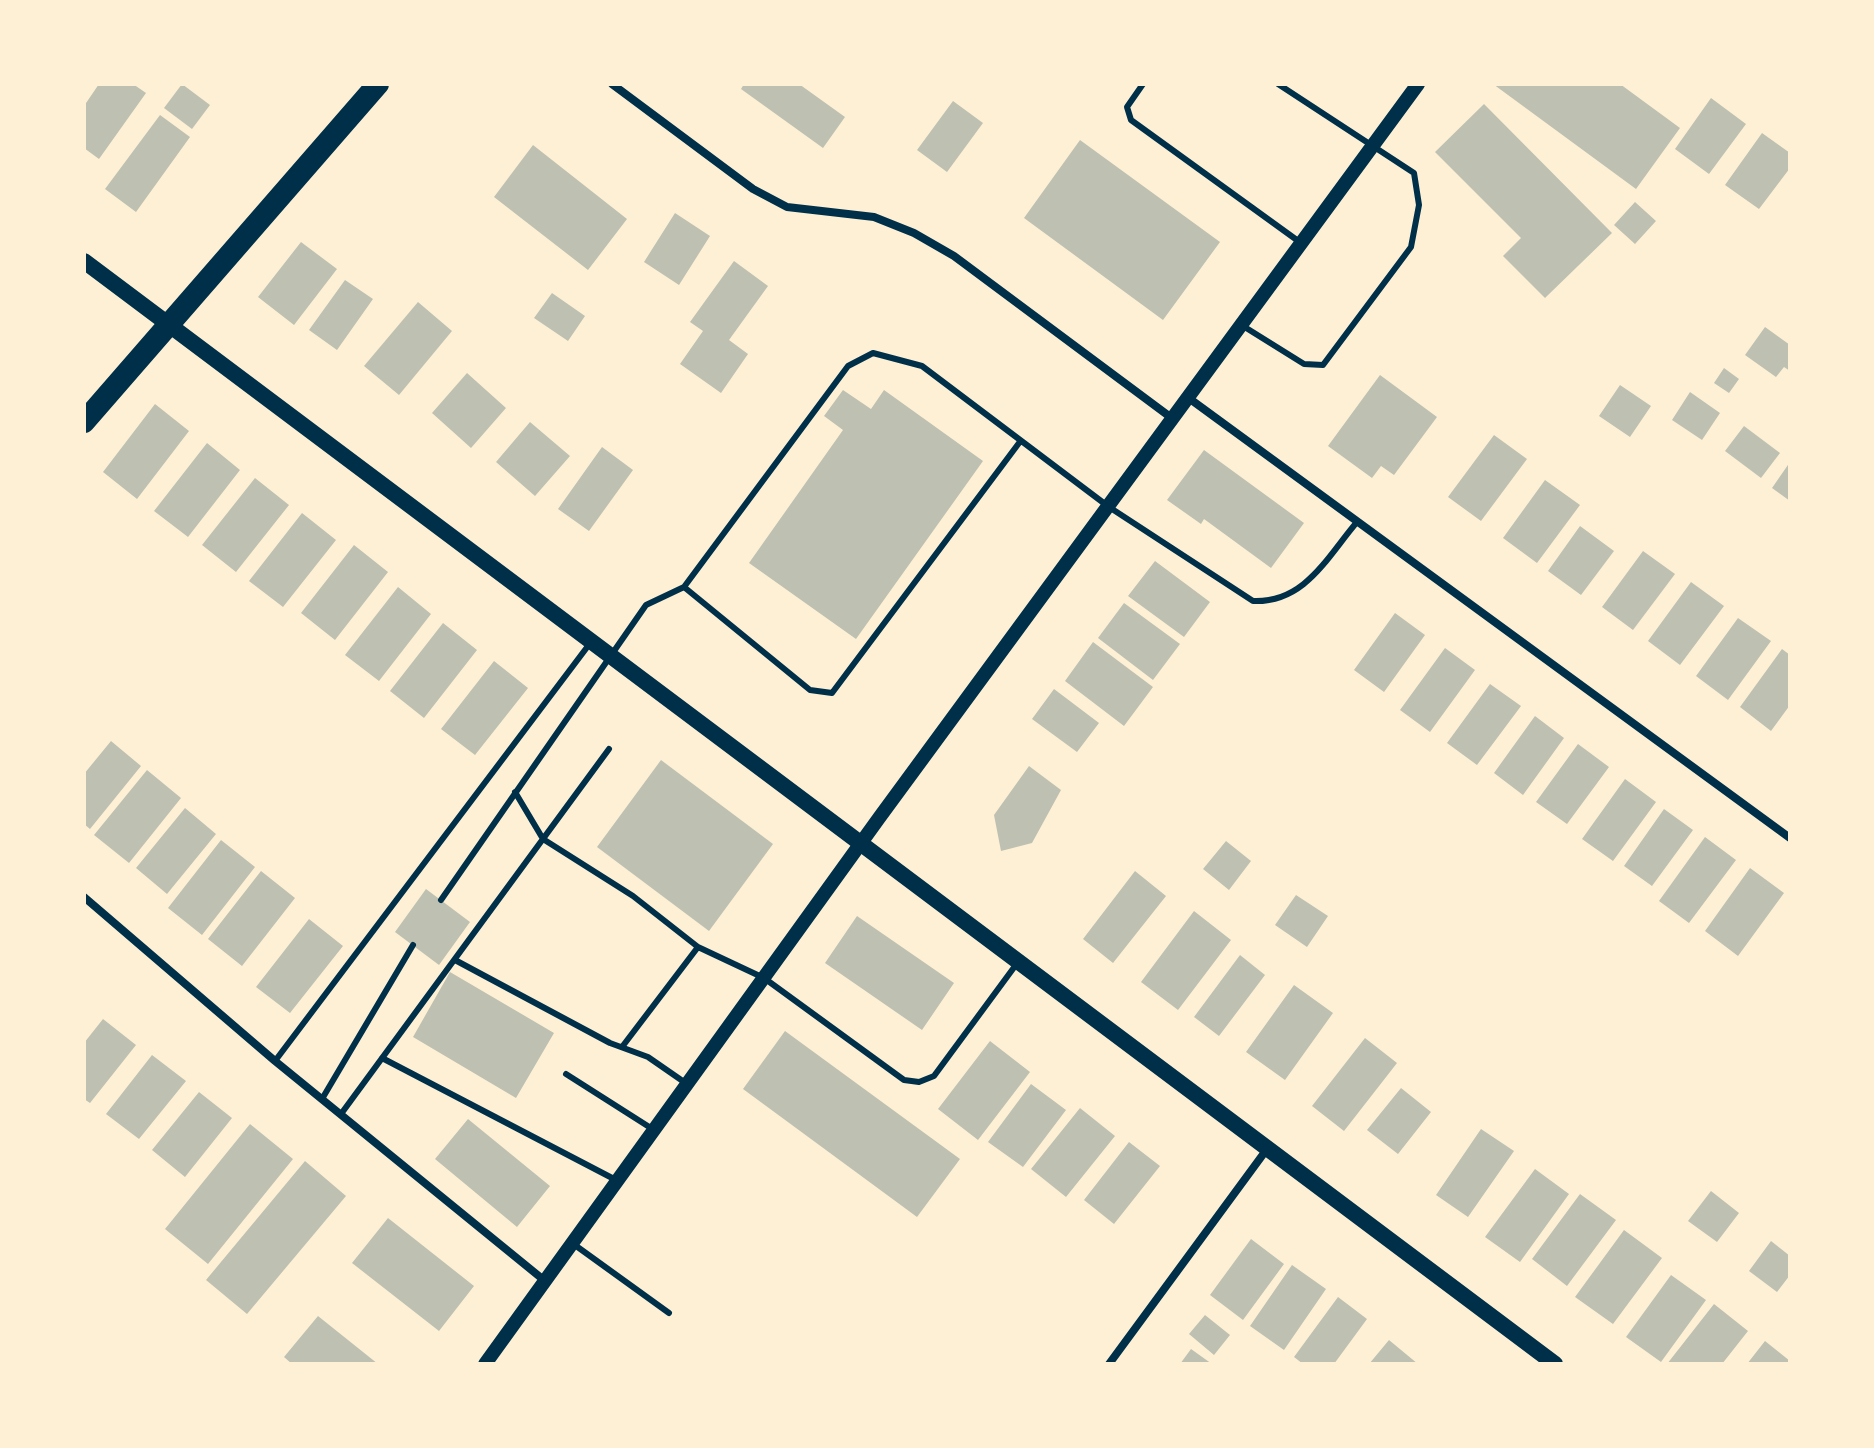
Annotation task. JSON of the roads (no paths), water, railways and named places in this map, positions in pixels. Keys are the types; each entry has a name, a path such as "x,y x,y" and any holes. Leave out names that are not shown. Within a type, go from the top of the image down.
{"highway":[{"path":"84,422 378,84"}],"main road":[{"path":"84,261 1555,1364"}],"street":[{"path":"612,84 753,189 787,207 874,217 914,233 954,256 1174,420"},
{"path":"485,1364 859,845 1190,399 1418,84"},
{"path":"1190,399 1790,838"},
{"path":"84,897 275,1061 545,1281"},
{"path":"1109,1364 1267,1149"}],"lane":[{"path":"1143,84 1127,107 1131,120 1303,244"},
{"path":"1243,326 1304,364 1323,365 1411,247 1419,205 1414,173 1278,84"},
{"path":"441,900 646,605 684,587 848,366 873,353 922,366 1019,443 1109,507 1253,601 1273,601 1298,592 1357,522"},
{"path":"684,587 810,690 832,693 1019,443"},
{"path":"275,1061 591,642"},
{"path":"341,1114 609,749"},
{"path":"515,792 543,839 633,896 698,947 764,978 904,1080 919,1082 934,1076 1018,962"},
{"path":"322,1099 413,945"},
{"path":"622,1047 698,947"},
{"path":"455,960 622,1047 648,1057 688,1084"},
{"path":"382,1058 618,1180"},
{"path":"566,1074 654,1130"},
{"path":"572,1243 669,1313"}]}
